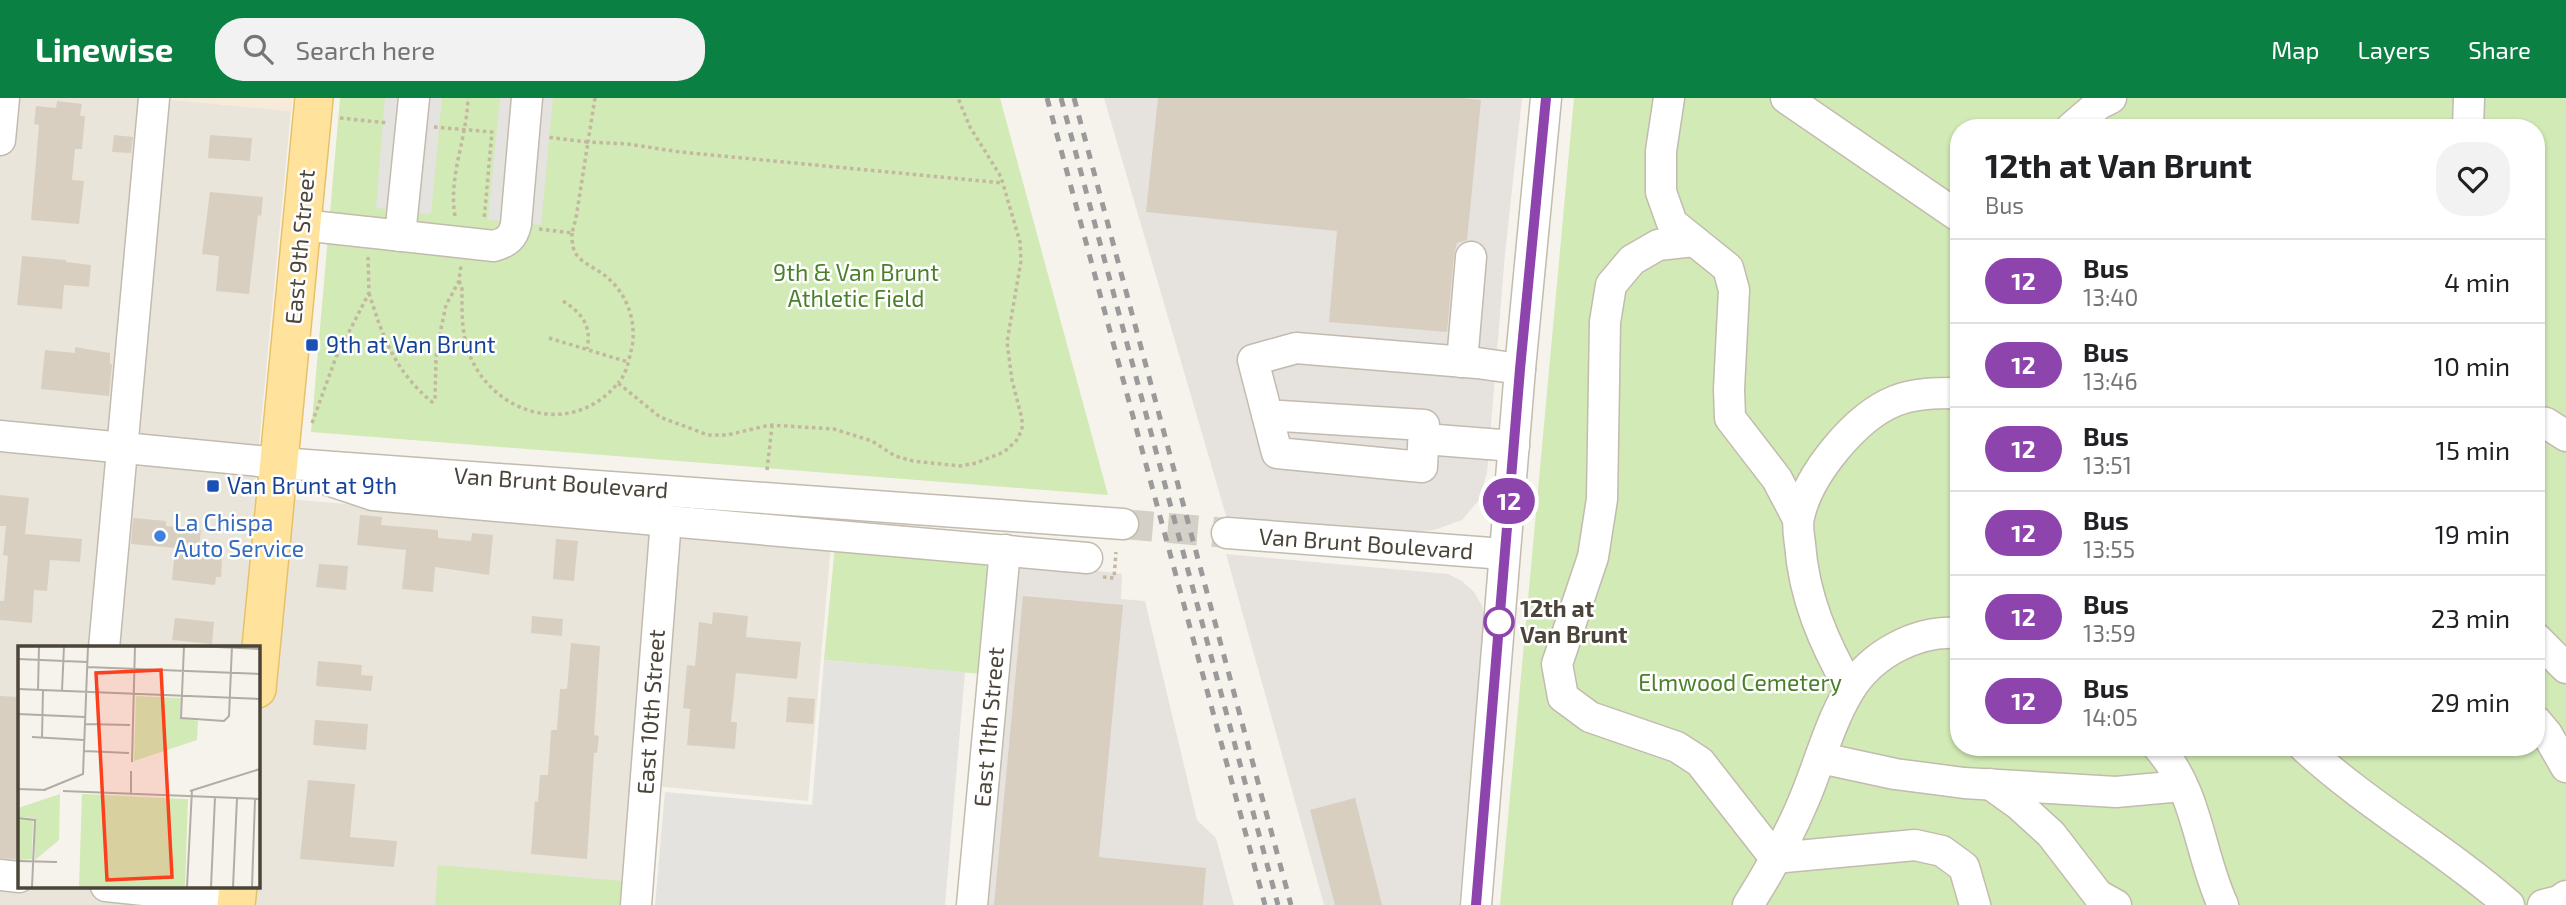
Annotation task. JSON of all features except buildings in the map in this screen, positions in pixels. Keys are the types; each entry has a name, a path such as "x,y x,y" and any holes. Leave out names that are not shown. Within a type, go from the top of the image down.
{"main road":[{"name":"East 9th Street","path":"259,668 302,225 326,108"}],"street":[{"path":"0,140 4,98"},
{"path":"104,646 154,98"},
{"path":"302,225 494,246 507,242 514,233 527,98"},
{"path":"1476,905 1520,369 1546,98"},
{"path":"1670,98 1661,150 1661,192 1672,223 1728,268 1734,290 1730,418 1777,479 1798,519 1802,562 1811,609 1830,654 1850,689"},
{"path":"1786,98 1950,211"},
{"path":"2082,119 2111,98"},
{"path":"2468,119 2469,98"},
{"path":"400,236 412,111"},
{"path":"1694,241 1658,245 1632,260 1611,285 1605,323 1602,499 1593,556 1557,664 1563,696 1590,717 1677,747 1700,762 1775,858"},
{"path":"1462,362 1471,257"},
{"path":"1267,415 1424,425 1422,467 1277,453 1267,415 1253,360 1296,348 1520,369"},
{"path":"1798,519 1809,490 1830,455 1864,418 1896,400 1933,393 1950,393"},
{"path":"2545,423 2566,436"},
{"name":"Van Brunt Boulevard","path":"0,436 1119,538"},
{"path":"1424,439 1514,446"},
{"path":"279,463 373,495 1005,550 1092,567"},
{"name":"East 10th Street","path":"636,905 666,520"},
{"name":"Van Brunt Boulevard","path":"1227,533 1504,554"},
{"name":"East 11th Street","path":"972,905 1005,550"},
{"path":"1748,905 1802,804 1850,689 1876,660 1915,637 1950,632"},
{"path":"2545,647 2566,668"},
{"path":"2545,732 2563,756"},
{"path":"2164,756 2182,786 2202,837 2223,905"},
{"path":"2314,756 2356,792 2512,904"},
{"path":"1821,758 1895,774 1990,784 2116,792 2182,786"},
{"path":"1990,784 2018,804 2051,834 2098,895 2116,905"},
{"path":"1775,858 1915,845 1942,851 1964,867 1975,905"},
{"path":"0,875 18,877"},
{"path":"130,888 237,897"},
{"path":"2543,905 2566,897"}],"path":[{"path":"468,98 452,199 458,229 472,244"},
{"path":"595,98 588,142 1003,183"},
{"path":"618,383 660,417 708,435 727,435 772,426 834,429 872,441 895,456 913,461 960,466 1004,452 1016,441 1022,430 1007,342 1021,261 1020,242 995,163 970,127 958,98"},
{"path":"326,108 412,111 464,129 492,132 472,244 459,281 446,305 436,357 435,400 432,402 411,382 376,321 369,293 369,247"},
{"path":"459,281 462,287 462,328 471,358 481,377 493,390 510,403 533,413 551,416 589,406 612,390 622,378 635,328 617,286 577,256 572,233"},
{"path":"311,429 336,357 369,293"},
{"path":"563,301 583,316 588,330 587,349"},
{"path":"549,338 628,362"},
{"path":"767,470 772,426"},
{"path":"1092,567 1114,578 1119,538"}],"shaded area":[{"path":"0,98 153,98 291,111 254,496 831,546 808,801 634,784 623,905 0,905"},
{"path":"153,98 293,98 291,111"},
{"path":"385,98 442,98 431,214 376,208"},
{"path":"500,98 553,98 541,225 488,220"},
{"path":"1104,98 1522,98 1505,254 1487,473 1478,501 1462,520 1434,530 1405,532 1227,519"},
{"path":"1226,554 1448,574 1462,581 1474,592 1482,606 1485,623 1459,905 1324,905"},
{"path":"1017,563 1122,574 1121,599 1145,601 1197,820 1216,838 1234,905 980,905"},
{"path":"824,660 965,672 945,905 655,905 665,792 812,805"}],"green space":[{"name":"9th & Van Brunt Athletic Field","path":"340,98 1000,98 1108,495 311,432"},
{"name":"Elmwood Cemetery","path":"1574,98 2566,98 2566,905 1500,905"},
{"path":"835,546 986,563 990,569 981,674 824,660"},
{"path":"438,865 622,881 620,905 435,905"}],"tunnel":[{"path":"1123,524 1227,533"}],"railway":[{"path":"1047,98 1265,905"},
{"path":"1061,98 1278,905"},
{"path":"1074,98 1291,905"}],"bus line":[{"name":"12","path":"1476,905 1520,369 1546,98"}],"place":[{"name":"9th at Van Brunt","path":"312,345"},
{"name":"Van Brunt at 9th","path":"213,486"},
{"name":"La Chispa Auto Service","path":"160,536"},
{"name":"12th at Van Brunt","path":"1499,622"}]}
